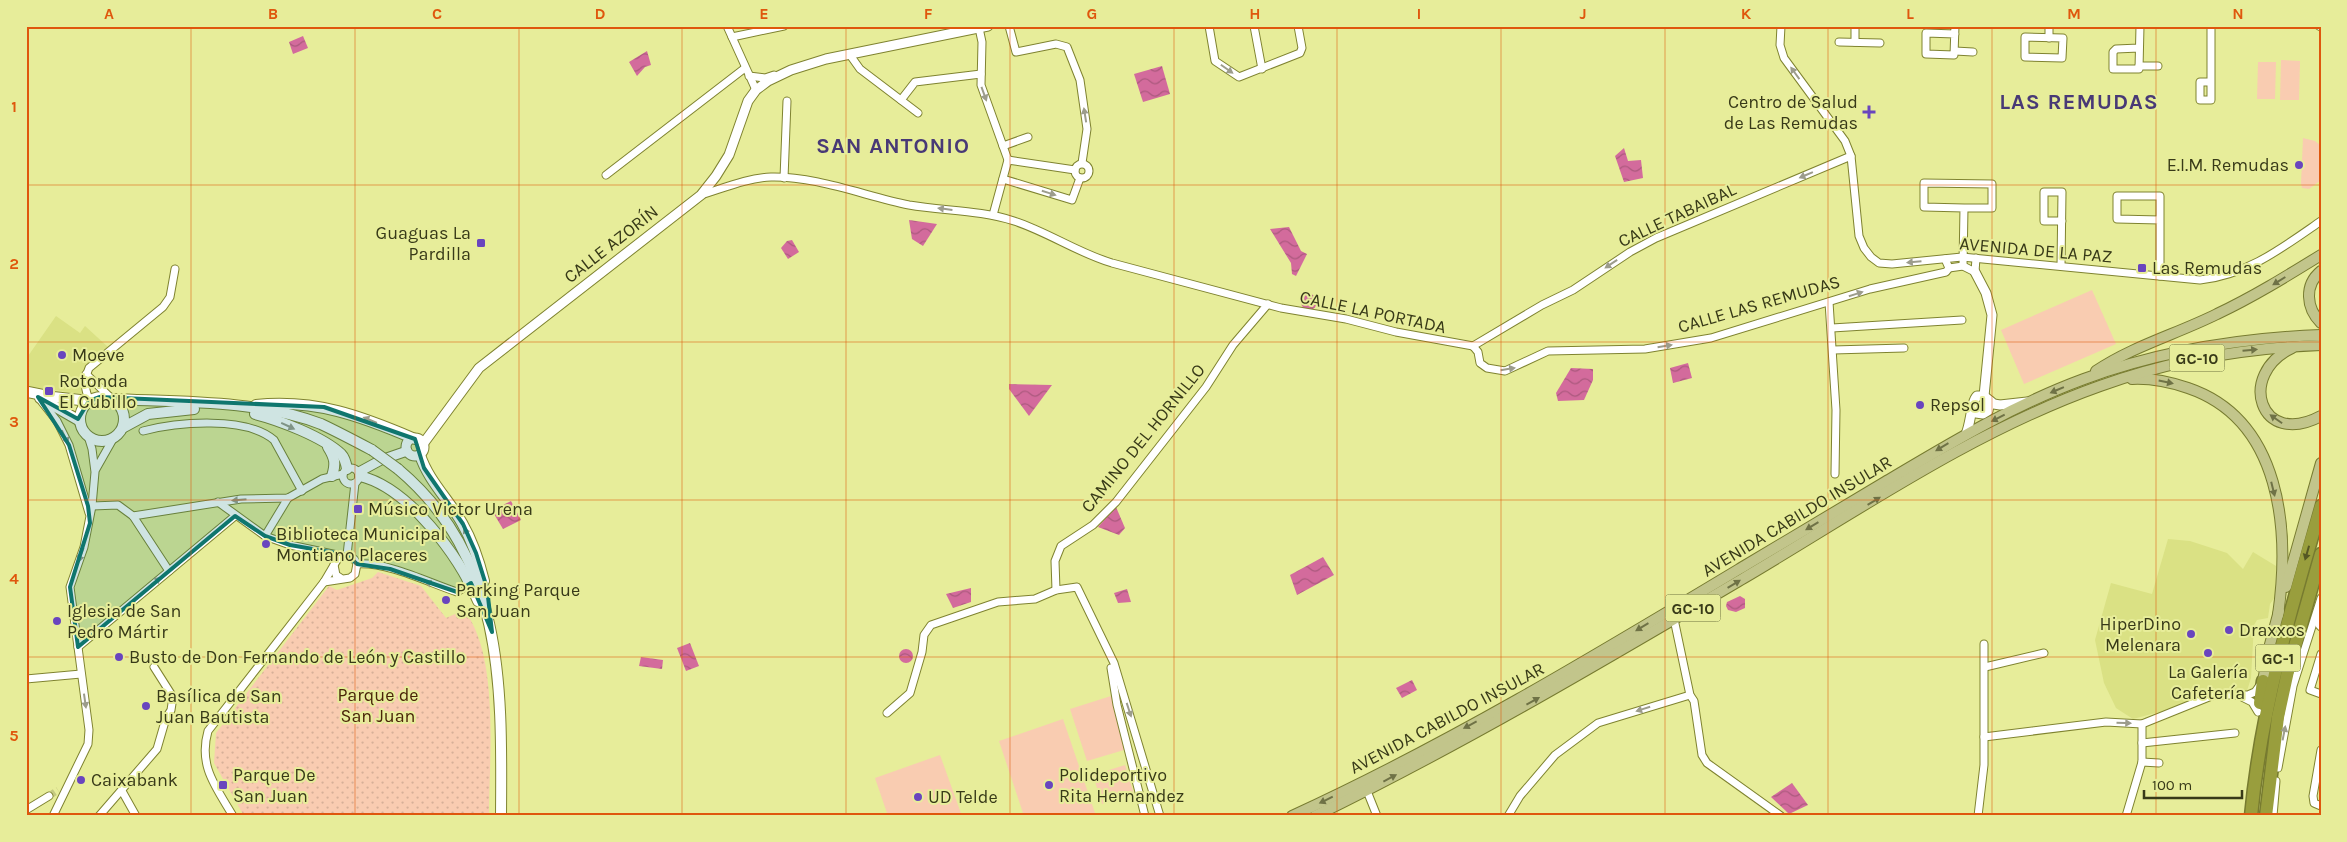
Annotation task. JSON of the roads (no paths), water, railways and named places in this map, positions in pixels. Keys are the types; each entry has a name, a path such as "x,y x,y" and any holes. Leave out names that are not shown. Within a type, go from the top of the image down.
{"highway":[{"name":"GC-1","path":"2251,815 2266,714 2277,664 2321,506"},
{"name":"GC-1","path":"2266,816 2278,717 2288,671 2321,554"},
{"path":"2251,815 2248,779 2263,681"}],"main road":[{"path":"2084,379 2122,355 2216,315 2270,286 2321,255"},
{"path":"2321,270 2311,284 2309,296 2310,308 2321,323"},
{"name":"AVENIDA CABILDO INSULAR","path":"1292,816 1360,783 1561,675 1966,434 2030,402 2084,379 2160,356 2242,340 2321,335"},
{"name":"AVENIDA CABILDO INSULAR","path":"1315,816 1572,681 1956,452 2028,416 2101,386 2194,359 2243,350 2321,345"},
{"path":"2296,346 2284,352 2265,372 2260,387 2262,403 2270,416 2284,424 2303,424 2321,416"},
{"path":"2101,386 2137,379 2168,382 2189,389 2224,405 2241,421 2255,439 2270,475 2281,531 2283,573 2278,615"},
{"path":"27,391 53,398 89,401 100,397 245,406 320,424 372,450 398,469 432,503 458,539 479,582 492,632"},
{"path":"27,391 80,421 88,436 100,442 113,439 124,427 148,414 224,408 262,409"},
{"path":"112,399 122,408 125,420 124,427"},
{"path":"80,421 84,407 89,401"},
{"path":"245,406 272,403 324,407 363,417 419,442"},
{"path":"224,408 268,418 327,444 344,458 345,471"},
{"path":"327,444 334,456 335,466 327,477"},
{"path":"420,455 424,468 440,488 463,524 476,552 486,588 498,672 502,741 501,816"},
{"path":"2263,681 2278,615 2321,463"},
{"path":"358,477 374,480 397,494 428,525 466,575 492,632"}],"street":[{"path":"727,26 756,90 791,70"},
{"path":"732,37 784,26"},
{"path":"1009,26 1016,52 1056,44 1068,47 1078,75 1087,129 1082,163"},
{"path":"1209,26 1216,61 1239,77 1300,53 1302,48 1298,26"},
{"path":"1254,26 1262,69"},
{"name":"AVENIDA DE LA PAZ","path":"1781,26 1780,46 1784,58 1845,141 1850,156 1859,236 1871,258 1879,263 1892,264 1962,257 2200,280 2218,278 2246,270 2321,221"},
{"path":"1855,26 1855,42"},
{"path":"2049,26 2049,38"},
{"path":"2139,48 2116,49 2113,52 2113,69 2139,69 2140,26"},
{"path":"2211,26 2211,82"},
{"path":"749,76 765,78 850,55 966,29 984,27 981,85 1008,160 993,215"},
{"path":"1955,30 1954,54 1926,54 1926,34 1955,30"},
{"path":"2025,37 2049,38 2063,38 2062,58 2025,57 2025,37"},
{"path":"1839,42 1880,43"},
{"path":"1954,51 1973,52"},
{"path":"850,55 860,70 918,113"},
{"path":"2139,66 2158,66"},
{"path":"606,175 745,68"},
{"path":"901,100 915,82 981,74"},
{"name":"CALLE AZORÍN","path":"419,442 432,436 446,411 479,368 701,195 729,155 748,101 756,90"},
{"path":"784,178 787,101"},
{"path":"1003,146 1028,137"},
{"name":"CALLE TABAIBAL","path":"1473,346 1542,305 1573,290 1630,252 1656,238 1850,156"},
{"path":"1008,160 1075,170"},
{"path":"1082,163 1087,164 1090,169 1090,174 1086,178 1080,178 1076,175 1077,165 1082,163"},
{"name":"CALLE LA PORTADA","path":"701,195 747,181 784,178 806,180 909,205 993,215 1040,232 1091,257 1268,304 1311,314 1346,319 1447,343 1473,346"},
{"path":"1003,179 1072,200 1080,178"},
{"path":"1924,183 1992,184 1992,208 1964,208 1924,207 1924,183"},
{"path":"2061,266 2062,221 2062,192 2044,192 2044,221 2062,221"},
{"path":"2160,220 2117,219 2117,196 2160,196 2160,220 2160,276"},
{"path":"1964,208 1963,266 1975,272"},
{"path":"1972,408 1976,413 1983,414 1988,411 1992,315 1986,294 1975,272 1976,258"},
{"path":"1945,259 1949,268"},
{"name":"CALLE LAS REMUDAS","path":"1473,346 1478,352 1480,363 1487,368 1505,371 1548,351 1645,350 1711,338 1870,289 1946,272 1949,268 1963,266"},
{"path":"89,401 85,392 86,374 94,363 122,343 163,307 170,297 175,269"},
{"path":"1829,302 1836,410 1835,474"},
{"name":"CAMINO DEL HORNILLO","path":"1056,590 1055,560 1061,546 1094,525 1116,502 1206,387 1233,345 1268,304"},
{"path":"1832,328 1962,320"},
{"path":"1833,350 1904,348"},
{"path":"86,374 112,399"},
{"path":"38,397 57,421 69,445 88,506 90,523"},
{"path":"1966,434 1970,425 1974,399 1987,399 2000,405 2030,402"},
{"path":"143,431 216,424 249,428 268,435 274,440 302,491"},
{"path":"53,816 88,744 89,730 70,588 90,523 95,472 88,436"},
{"path":"95,472 113,439"},
{"path":"419,442 424,449 420,455 414,456 407,451 408,443 419,442"},
{"path":"345,471 346,482 358,477 381,460 407,451"},
{"path":"132,516 218,502 288,498 327,477 352,468 358,477 345,556"},
{"path":"265,536 288,498"},
{"path":"218,502 265,536 290,545 354,558 357,564 357,571 353,577 324,582"},
{"path":"92,506 118,505 132,516 168,571"},
{"path":"78,647 235,516"},
{"path":"233,816 210,777 204,755 208,731 324,582 337,559 345,556"},
{"path":"357,564 369,563 457,592 467,586 466,575"},
{"path":"334,565 334,572 342,579"},
{"path":"887,713 910,693 922,652 924,635 930,625 998,602 1035,599 1056,590 1077,587 1107,648 1132,720 1160,816"},
{"path":"2273,816 2281,748 2293,686 2321,598"},
{"path":"2320,626 2321,609"},
{"path":"1674,619 1690,695 1694,701 1702,755 1707,763 1781,816"},
{"path":"1978,816 1984,765 1984,644"},
{"path":"1107,648 1116,690 1117,705 1145,816"},
{"path":"1985,667 2044,653"},
{"path":"2321,654 2310,690 2321,694"},
{"path":"99,816 157,749 166,718 171,710 172,697 154,667"},
{"path":"26,679 81,673"},
{"path":"1984,737 2106,722 2142,724 2214,695 2248,695 2254,692 2263,681"},
{"path":"2235,694 2252,702 2258,712"},
{"path":"1508,816 1520,796 1555,754 1598,723 1690,695"},
{"path":"2126,816 2142,762 2142,724"},
{"path":"2142,742 2235,733"},
{"path":"2320,806 2314,803 2313,796 2321,750"},
{"path":"2142,762 2158,763"},
{"path":"58,790 66,789"},
{"path":"1367,790 1377,816"},
{"path":"122,791 136,816"},
{"path":"26,810 49,796"}],"water":[{"path":"303,36 308,48 293,54 289,42"},
{"path":"647,51 651,65 645,67 637,76 629,62"},
{"path":"1162,66 1170,94 1143,102 1134,74"},
{"path":"1624,148 1628,161 1641,160 1643,178 1624,182 1615,156"},
{"path":"909,220 937,224 923,246 912,239"},
{"path":"1289,227 1301,251 1307,254 1296,276 1292,274 1291,263 1270,229"},
{"path":"792,240 799,252 788,259 781,248 787,241"},
{"path":"1306,294 1312,294 1317,299 1315,308 1306,310 1301,305 1301,299"},
{"path":"1688,363 1692,378 1673,383 1670,368"},
{"path":"1571,368 1593,369 1593,380 1584,400 1558,401 1556,393"},
{"path":"1009,384 1052,385 1029,416 1009,389"},
{"path":"511,501 521,520 503,529 494,514 495,509"},
{"path":"1116,507 1125,528 1119,535 1098,527"},
{"path":"1323,557 1334,575 1297,595 1290,575"},
{"path":"971,588 971,602 953,608 946,594"},
{"path":"1127,589 1131,602 1118,603 1114,593"},
{"path":"1740,596 1745,599 1745,608 1736,612 1728,610 1727,602"},
{"path":"690,643 699,666 686,671 677,648"},
{"path":"903,649 909,649 913,656 909,663 903,663 899,659 899,653"},
{"path":"641,657 663,660 662,669 639,666"},
{"path":"1412,680 1417,690 1402,698 1396,688"},
{"path":"1792,783 1808,805 1789,814 1771,797"}],"tunnel":[{"path":"49,796 58,790"}],"place":[{"name":"Centro de Salud de Las Remudas","path":"1869,112"},
{"name":"E.I.M. Remudas","path":"2299,165"},
{"name":"Guaguas La Pardilla","path":"481,243"},
{"name":"Las Remudas","path":"2142,268"},
{"name":"Moeve","path":"62,355"},
{"name":"Rotonda El Cubillo","path":"49,391"},
{"name":"Repsol","path":"1920,405"},
{"name":"Músico Victor Urena","path":"358,509"},
{"name":"Biblioteca Municipal Montiano Placeres","path":"266,544"},
{"name":"Parking Parque San Juan","path":"446,600"},
{"name":"Iglesia de San Pedro Mártir","path":"57,621"},
{"name":"Draxxos","path":"2229,630"},
{"name":"HiperDino Melenara","path":"2191,634"},
{"name":"La Galería Cafetería","path":"2208,653"},
{"name":"Busto de Don Fernando de León y Castillo","path":"119,657"},
{"name":"Basílica de San Juan Bautista","path":"146,706"},
{"name":"Caixabank","path":"81,780"},
{"name":"Parque De San Juan","path":"223,785"},
{"name":"Polideportivo Rita Hernandez","path":"1049,785"},
{"name":"UD Telde","path":"918,797"}],"district":[{"name":"LAS REMUDAS","path":"2079,102"},
{"name":"SAN ANTONIO","path":"893,146"}],"park label":[{"name":"Parque de San Juan","path":"378,705"}]}
